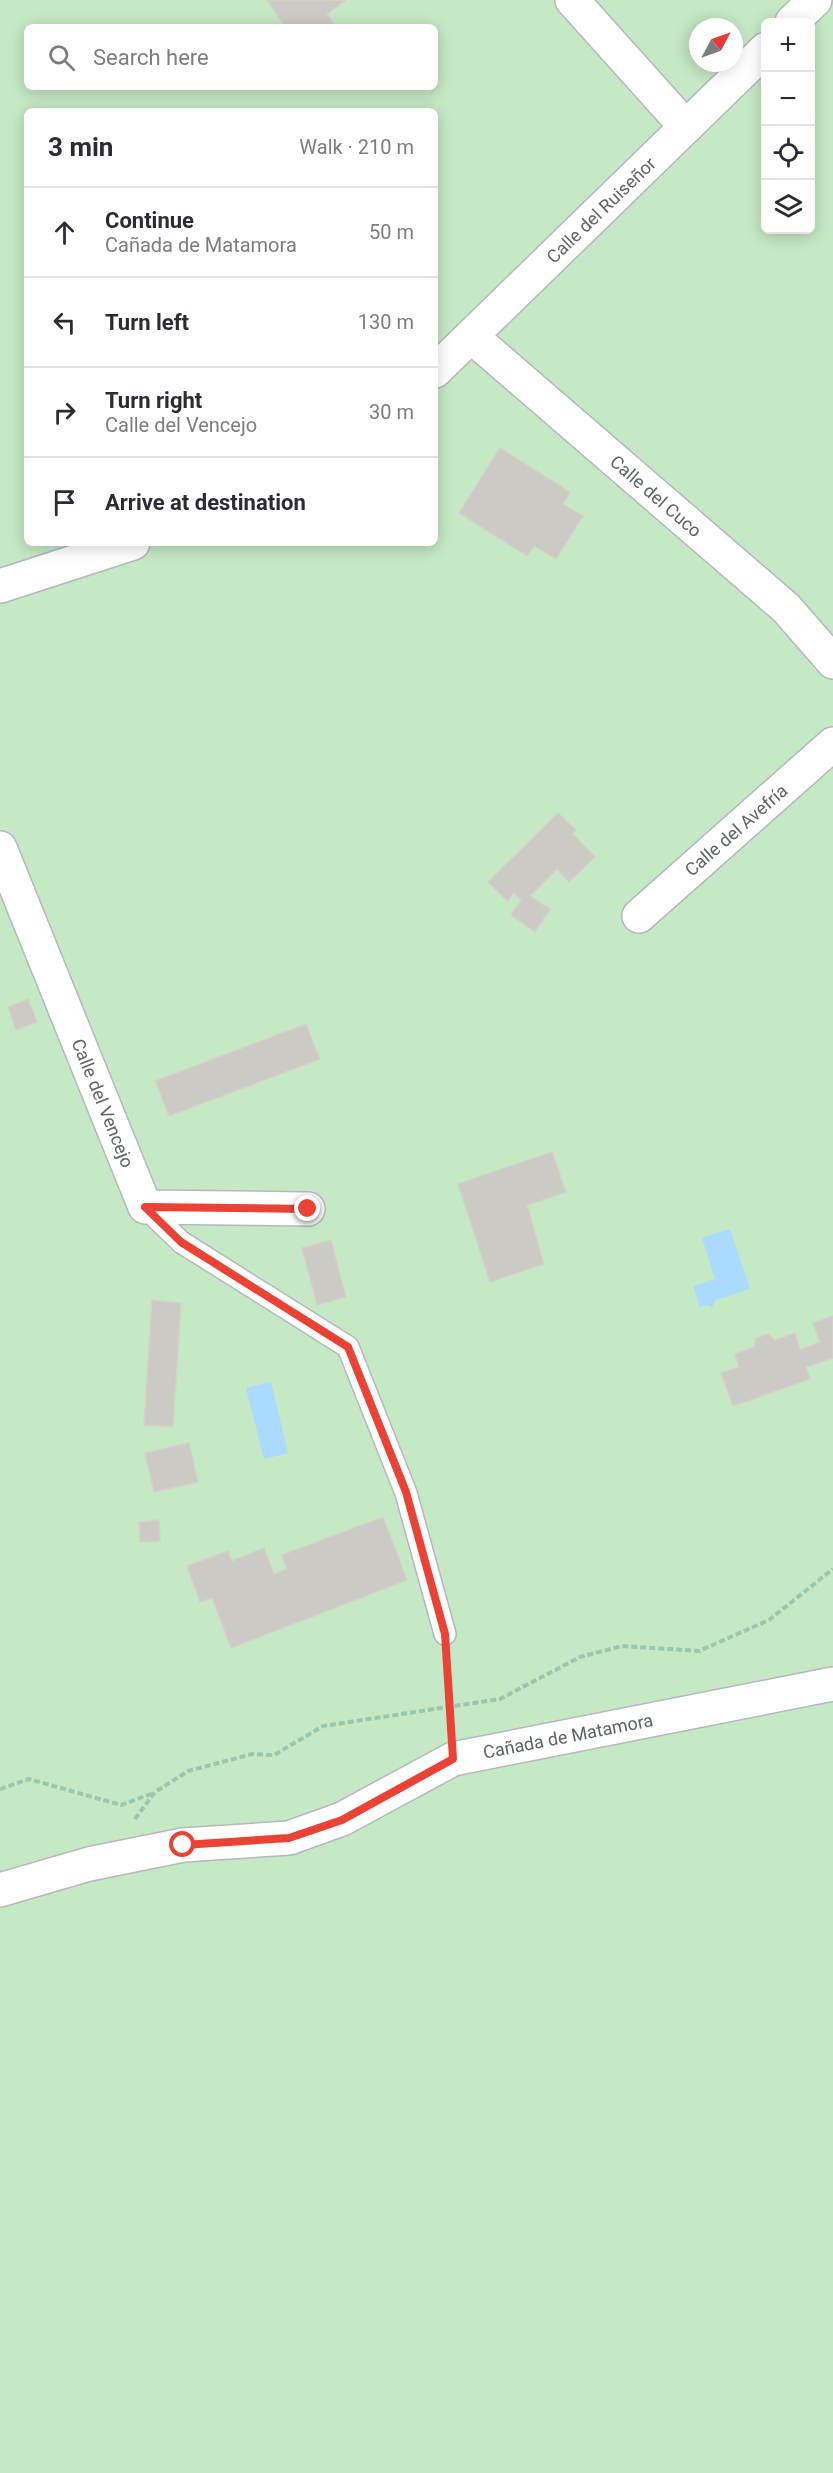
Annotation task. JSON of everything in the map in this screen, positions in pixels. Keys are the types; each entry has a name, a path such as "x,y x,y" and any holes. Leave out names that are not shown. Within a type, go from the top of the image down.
{"street":[{"path":"572,0 686,127"},
{"path":"796,18 815,0"},
{"name":"Calle del Ruiseñor","path":"438,368 761,53"},
{"name":"Calle del Cuco","path":"472,337 786,608 833,662"},
{"path":"0,586 124,546"},
{"name":"Calle del Avefría","path":"639,916 833,744"},
{"name":"Calle del Vencejo","path":"0,848 145,1207"},
{"path":"145,1207 308,1209"},
{"name":"Cañada de Matamora","path":"0,1890 90,1864 183,1845 289,1838 342,1820 453,1759 833,1684"}],"lane":[{"path":"145,1207 181,1242 348,1347 406,1492 445,1634"}],"path":[{"path":"0,1789 29,1779 121,1805 155,1792 188,1771 252,1754 274,1755 323,1726 500,1699 580,1657 622,1646 699,1651 769,1620 833,1569"},
{"path":"445,1634 453,1759"},
{"path":"131,1824 155,1792"}],"green space":[{"path":"0,0 833,0 833,2473 0,2473"}],"water":[{"path":"730,1229 750,1289 716,1300 712,1307 707,1305 700,1307 693,1286 715,1279 702,1238"},
{"path":"271,1382 288,1453 264,1459 246,1388"}],"building":[{"path":"267,0 346,0 327,14 334,24 283,24"},
{"path":"500,448 570,492 563,504 583,516 556,559 534,546 527,556 459,513"},
{"path":"558,813 576,830 573,834 595,857 569,882 557,869 530,896 550,909 535,932 511,915 521,900 514,893 507,901 488,882"},
{"path":"28,999 37,1022 16,1030 8,1007"},
{"path":"306,1024 320,1059 169,1116 155,1081"},
{"path":"552,1152 566,1192 527,1205 544,1264 490,1282 458,1184"},
{"path":"331,1240 346,1297 317,1305 302,1248"},
{"path":"152,1300 181,1303 173,1427 144,1425"},
{"path":"833,1316 833,1358 806,1367 810,1379 733,1406 721,1373 739,1367 735,1354 754,1347 756,1338 768,1334 775,1340 795,1333 800,1350 820,1342 813,1323"},
{"path":"189,1443 198,1482 154,1492 145,1453"},
{"path":"383,1517 407,1580 231,1648 212,1598 200,1602 187,1566 228,1551 232,1561 264,1548 274,1574 287,1569 282,1555"},
{"path":"159,1520 160,1541 140,1542 139,1522"}],"route":[{"path":"183,1845 289,1838 342,1820 453,1759 445,1634 406,1492 348,1347 181,1242 145,1207 308,1209"}]}
